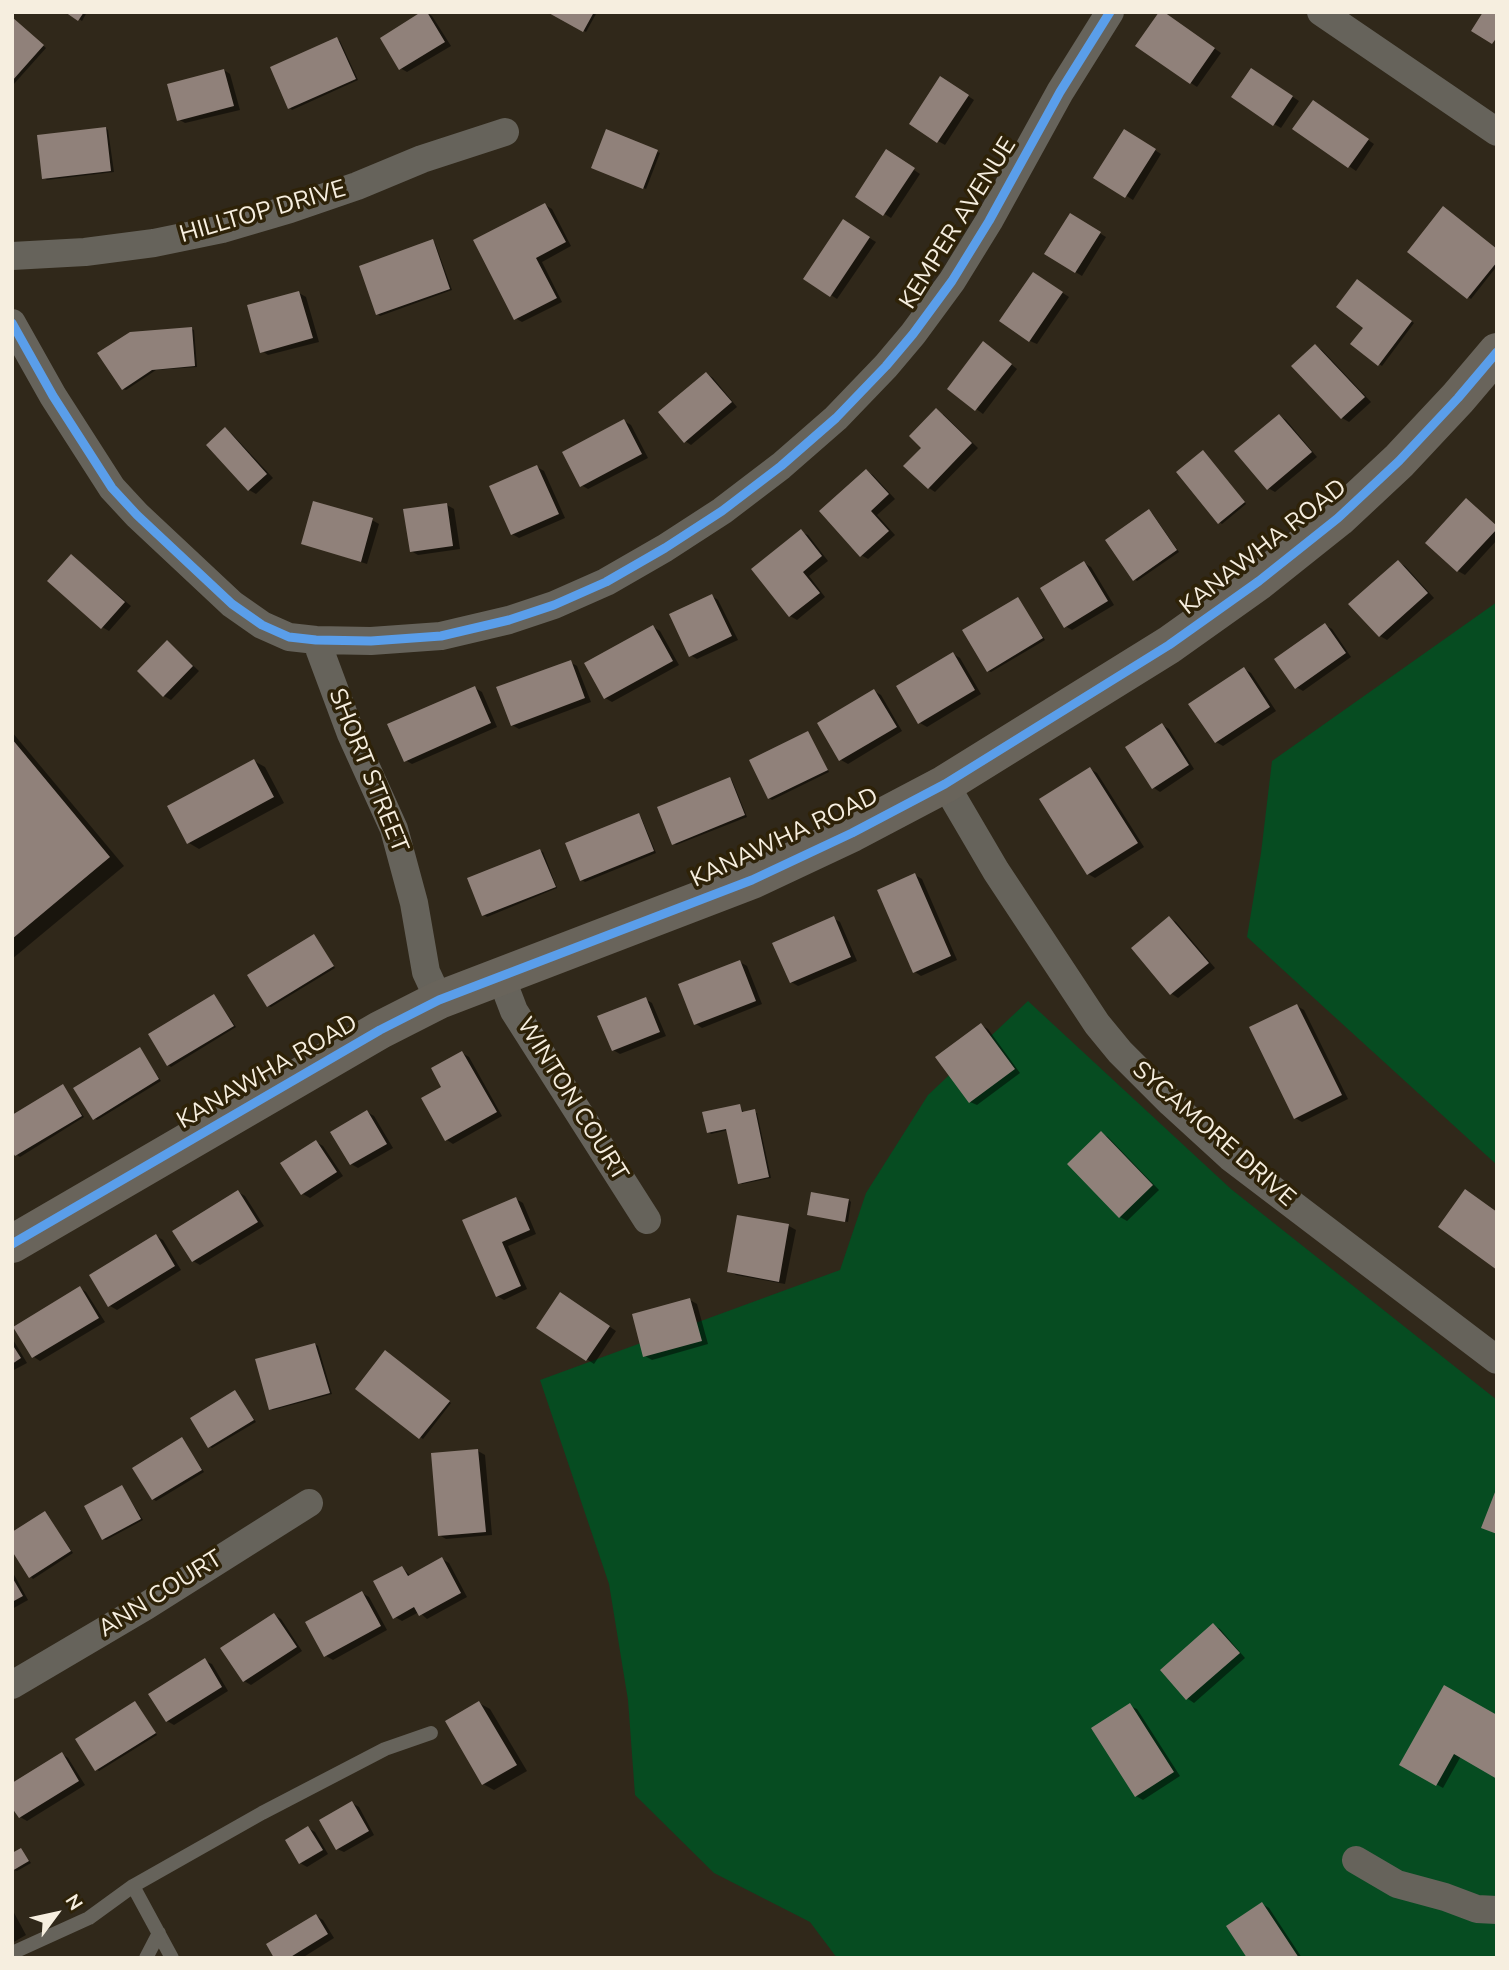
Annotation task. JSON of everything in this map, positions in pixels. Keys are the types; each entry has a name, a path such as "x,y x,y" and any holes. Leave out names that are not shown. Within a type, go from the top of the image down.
{"street":[{"name":"KEMPER AVENUE","path":"12,323 53,396 105,476 137,514 232,604 271,629 289,637 316,640 383,640 441,636 509,620 554,605 606,582 665,548 722,511 781,466 836,418 878,374 929,313 989,221 1060,92 1110,12"},
{"path":"1321,12 1497,132"},
{"name":"HILLTOP DRIVE","path":"12,256 85,252 154,243 222,229 290,209 357,186 422,159 505,132"},
{"name":"KANAWHA ROAD","path":"12,1244 380,1030 439,1000 752,880 852,833 945,784 1169,645 1259,581 1338,519 1399,461 1497,352"},
{"name":"SHORT STREET","path":"316,640 351,734 394,829 414,903 426,972 439,1000"},
{"name":"SYCAMORE DRIVE","path":"945,784 996,871 1097,1024 1120,1052 1230,1157 1497,1360"},
{"name":"WINTON COURT","path":"501,976 514,1011 647,1220"},
{"name":"ANN COURT","path":"12,1685 146,1606 309,1503"},
{"path":"1356,1860 1396,1884 1446,1897 1477,1909 1497,1910"}],"lane":[{"path":"12,1953 89,1918 133,1886 262,1813 373,1756 431,1733"},
{"path":"133,1886 172,1958"},
{"path":"146,1958 159,1933"}],"green space":[{"path":"1497,602 1497,1165 1247,937 1272,761"},
{"path":"1028,1001 1231,1189 1497,1400 1497,1958 837,1958 810,1922 714,1873 635,1795 628,1700 609,1584 540,1380 840,1270 866,1193 928,1095"}],"building":[{"path":"65,12 84,12 78,21"},
{"path":"421,12 427,12 445,42 399,70 380,38"},
{"path":"547,12 594,12 583,32"},
{"path":"1159,12 1164,12 1215,48 1190,84 1135,46"},
{"path":"1483,12 1497,12 1497,37 1492,44 1471,31"},
{"path":"12,17 44,45 12,81"},
{"path":"337,37 356,79 288,109 270,67"},
{"path":"1251,68 1293,96 1273,126 1231,97"},
{"path":"224,69 234,106 177,121 167,84"},
{"path":"940,76 969,95 937,143 909,124"},
{"path":"1313,100 1369,139 1348,168 1292,129"},
{"path":"106,127 111,171 42,179 37,135"},
{"path":"606,129 658,150 643,189 591,168"},
{"path":"1124,129 1156,149 1125,198 1093,178"},
{"path":"886,149 915,168 883,216 855,197"},
{"path":"545,203 566,242 536,258 557,298 514,320 473,240"},
{"path":"1443,206 1497,249 1497,262 1467,299 1407,252"},
{"path":"1070,213 1101,232 1075,273 1044,254"},
{"path":"843,219 870,237 830,297 803,279"},
{"path":"433,239 450,289 376,315 359,266"},
{"path":"1033,272 1063,292 1029,342 999,321"},
{"path":"1357,279 1412,321 1378,366 1350,344 1363,328 1336,307"},
{"path":"299,291 313,338 260,353 247,305"},
{"path":"192,327 195,366 152,370 122,390 97,353 130,332"},
{"path":"983,341 1012,364 975,411 947,389"},
{"path":"1315,344 1365,397 1341,419 1291,366"},
{"path":"706,372 732,402 684,443 658,412"},
{"path":"936,408 972,443 928,489 903,466 921,448 909,436"},
{"path":"1279,414 1312,452 1267,490 1234,451"},
{"path":"624,419 642,454 580,487 562,452"},
{"path":"225,427 267,474 248,491 206,445"},
{"path":"1203,450 1245,502 1218,524 1176,472"},
{"path":"537,465 559,514 511,535 489,486"},
{"path":"866,469 889,494 871,511 889,531 860,557 819,511"},
{"path":"1466,498 1497,526 1497,529 1457,572 1425,543"},
{"path":"313,501 373,518 361,562 301,544"},
{"path":"447,503 453,546 410,552 403,509"},
{"path":"1149,509 1177,550 1133,581 1105,540"},
{"path":"801,529 822,556 803,572 820,593 789,617 751,569"},
{"path":"71,554 125,602 101,629 47,581"},
{"path":"1398,560 1428,593 1379,637 1348,604"},
{"path":"1084,561 1108,601 1064,628 1040,588"},
{"path":"712,594 732,636 689,657 669,614"},
{"path":"1018,597 1043,638 987,672 962,630"},
{"path":"1325,623 1346,653 1295,689 1274,659"},
{"path":"653,625 673,661 604,699 584,663"},
{"path":"167,640 193,666 163,697 137,671"},
{"path":"953,652 975,690 918,724 896,686"},
{"path":"571,660 585,698 511,726 496,687"},
{"path":"1244,667 1270,707 1215,743 1188,704"},
{"path":"475,686 491,723 404,762 387,724"},
{"path":"874,689 897,727 839,761 817,723"},
{"path":"1162,723 1189,765 1152,789 1125,747"},
{"path":"808,731 828,770 768,799 749,760"},
{"path":"12,739 110,857 12,939"},
{"path":"254,759 274,797 187,844 167,806"},
{"path":"1090,767 1138,843 1087,875 1039,799"},
{"path":"730,777 745,815 672,845 657,807"},
{"path":"639,813 654,851 580,881 565,843"},
{"path":"540,849 556,887 482,916 467,878"},
{"path":"915,873 951,956 913,973 877,890"},
{"path":"834,916 851,957 790,983 772,943"},
{"path":"1169,916 1209,963 1170,995 1131,948"},
{"path":"314,934 334,966 267,1007 247,975"},
{"path":"740,960 756,1001 694,1025 678,984"},
{"path":"214,994 234,1026 167,1066 148,1034"},
{"path":"646,997 660,1032 612,1051 597,1016"},
{"path":"1297,1004 1342,1095 1294,1119 1249,1027"},
{"path":"981,1023 1015,1069 969,1103 935,1057"},
{"path":"140,1047 159,1079 93,1120 73,1088"},
{"path":"462,1051 497,1112 445,1141 421,1098 441,1087 431,1068"},
{"path":"63,1084 82,1116 15,1156 12,1151 12,1115"},
{"path":"740,1104 742,1112 755,1109 769,1177 738,1184 726,1129 707,1133 702,1112"},
{"path":"367,1110 387,1144 350,1165 330,1132"},
{"path":"1101,1131 1153,1185 1119,1218 1067,1164"},
{"path":"316,1140 337,1172 301,1195 280,1163"},
{"path":"1465,1189 1497,1212 1497,1270 1438,1227"},
{"path":"238,1190 258,1222 192,1262 172,1231"},
{"path":"811,1192 849,1199 845,1222 807,1215"},
{"path":"516,1197 530,1230 502,1242 521,1286 496,1297 462,1220"},
{"path":"737,1215 789,1224 779,1282 727,1272"},
{"path":"156,1234 175,1266 108,1307 89,1275"},
{"path":"80,1286 99,1318 32,1358 13,1327"},
{"path":"560,1292 610,1326 586,1361 536,1328"},
{"path":"690,1298 702,1341 643,1357 632,1314"},
{"path":"315,1343 330,1393 269,1410 255,1359"},
{"path":"12,1344 21,1358 12,1364"},
{"path":"385,1350 450,1401 419,1439 355,1389"},
{"path":"235,1390 254,1420 208,1448 190,1418"},
{"path":"182,1437 202,1470 152,1500 132,1468"},
{"path":"478,1449 486,1532 438,1536 431,1453"},
{"path":"122,1485 141,1519 102,1540 84,1506"},
{"path":"1497,1487 1497,1534 1481,1528"},
{"path":"45,1511 71,1551 29,1578 12,1551 12,1532"},
{"path":"442,1557 461,1593 419,1616 414,1607 393,1619 373,1581 402,1566 408,1576"},
{"path":"12,1577 23,1596 12,1602"},
{"path":"362,1591 381,1626 324,1657 305,1622"},
{"path":"274,1613 297,1647 243,1682 220,1648"},
{"path":"1213,1623 1240,1653 1186,1700 1160,1670"},
{"path":"205,1658 222,1687 166,1722 148,1694"},
{"path":"1444,1685 1497,1715 1497,1779 1454,1754 1436,1786 1399,1765"},
{"path":"135,1701 156,1733 95,1771 75,1739"},
{"path":"479,1701 517,1765 482,1785 445,1721"},
{"path":"1130,1703 1174,1772 1135,1797 1091,1728"},
{"path":"62,1752 79,1781 19,1818 12,1808 12,1783"},
{"path":"352,1801 369,1831 336,1850 319,1820"},
{"path":"308,1826 323,1850 299,1864 285,1840"},
{"path":"21,1848 29,1861 12,1871 12,1853"},
{"path":"1262,1902 1299,1958 1247,1958 1226,1926"},
{"path":"316,1914 328,1934 289,1958 274,1958 266,1944"}],"cycle path":[{"path":"12,323 53,396 112,488 232,604 262,625 289,637 371,641 441,636 509,620 554,605 606,582 665,548 722,511 781,466 836,418 886,366 952,281 989,221 1060,92 1110,12"},
{"path":"12,1244 380,1030 439,1000 752,880 852,833 945,784 1169,645 1259,581 1338,518 1399,461 1497,352"}]}
